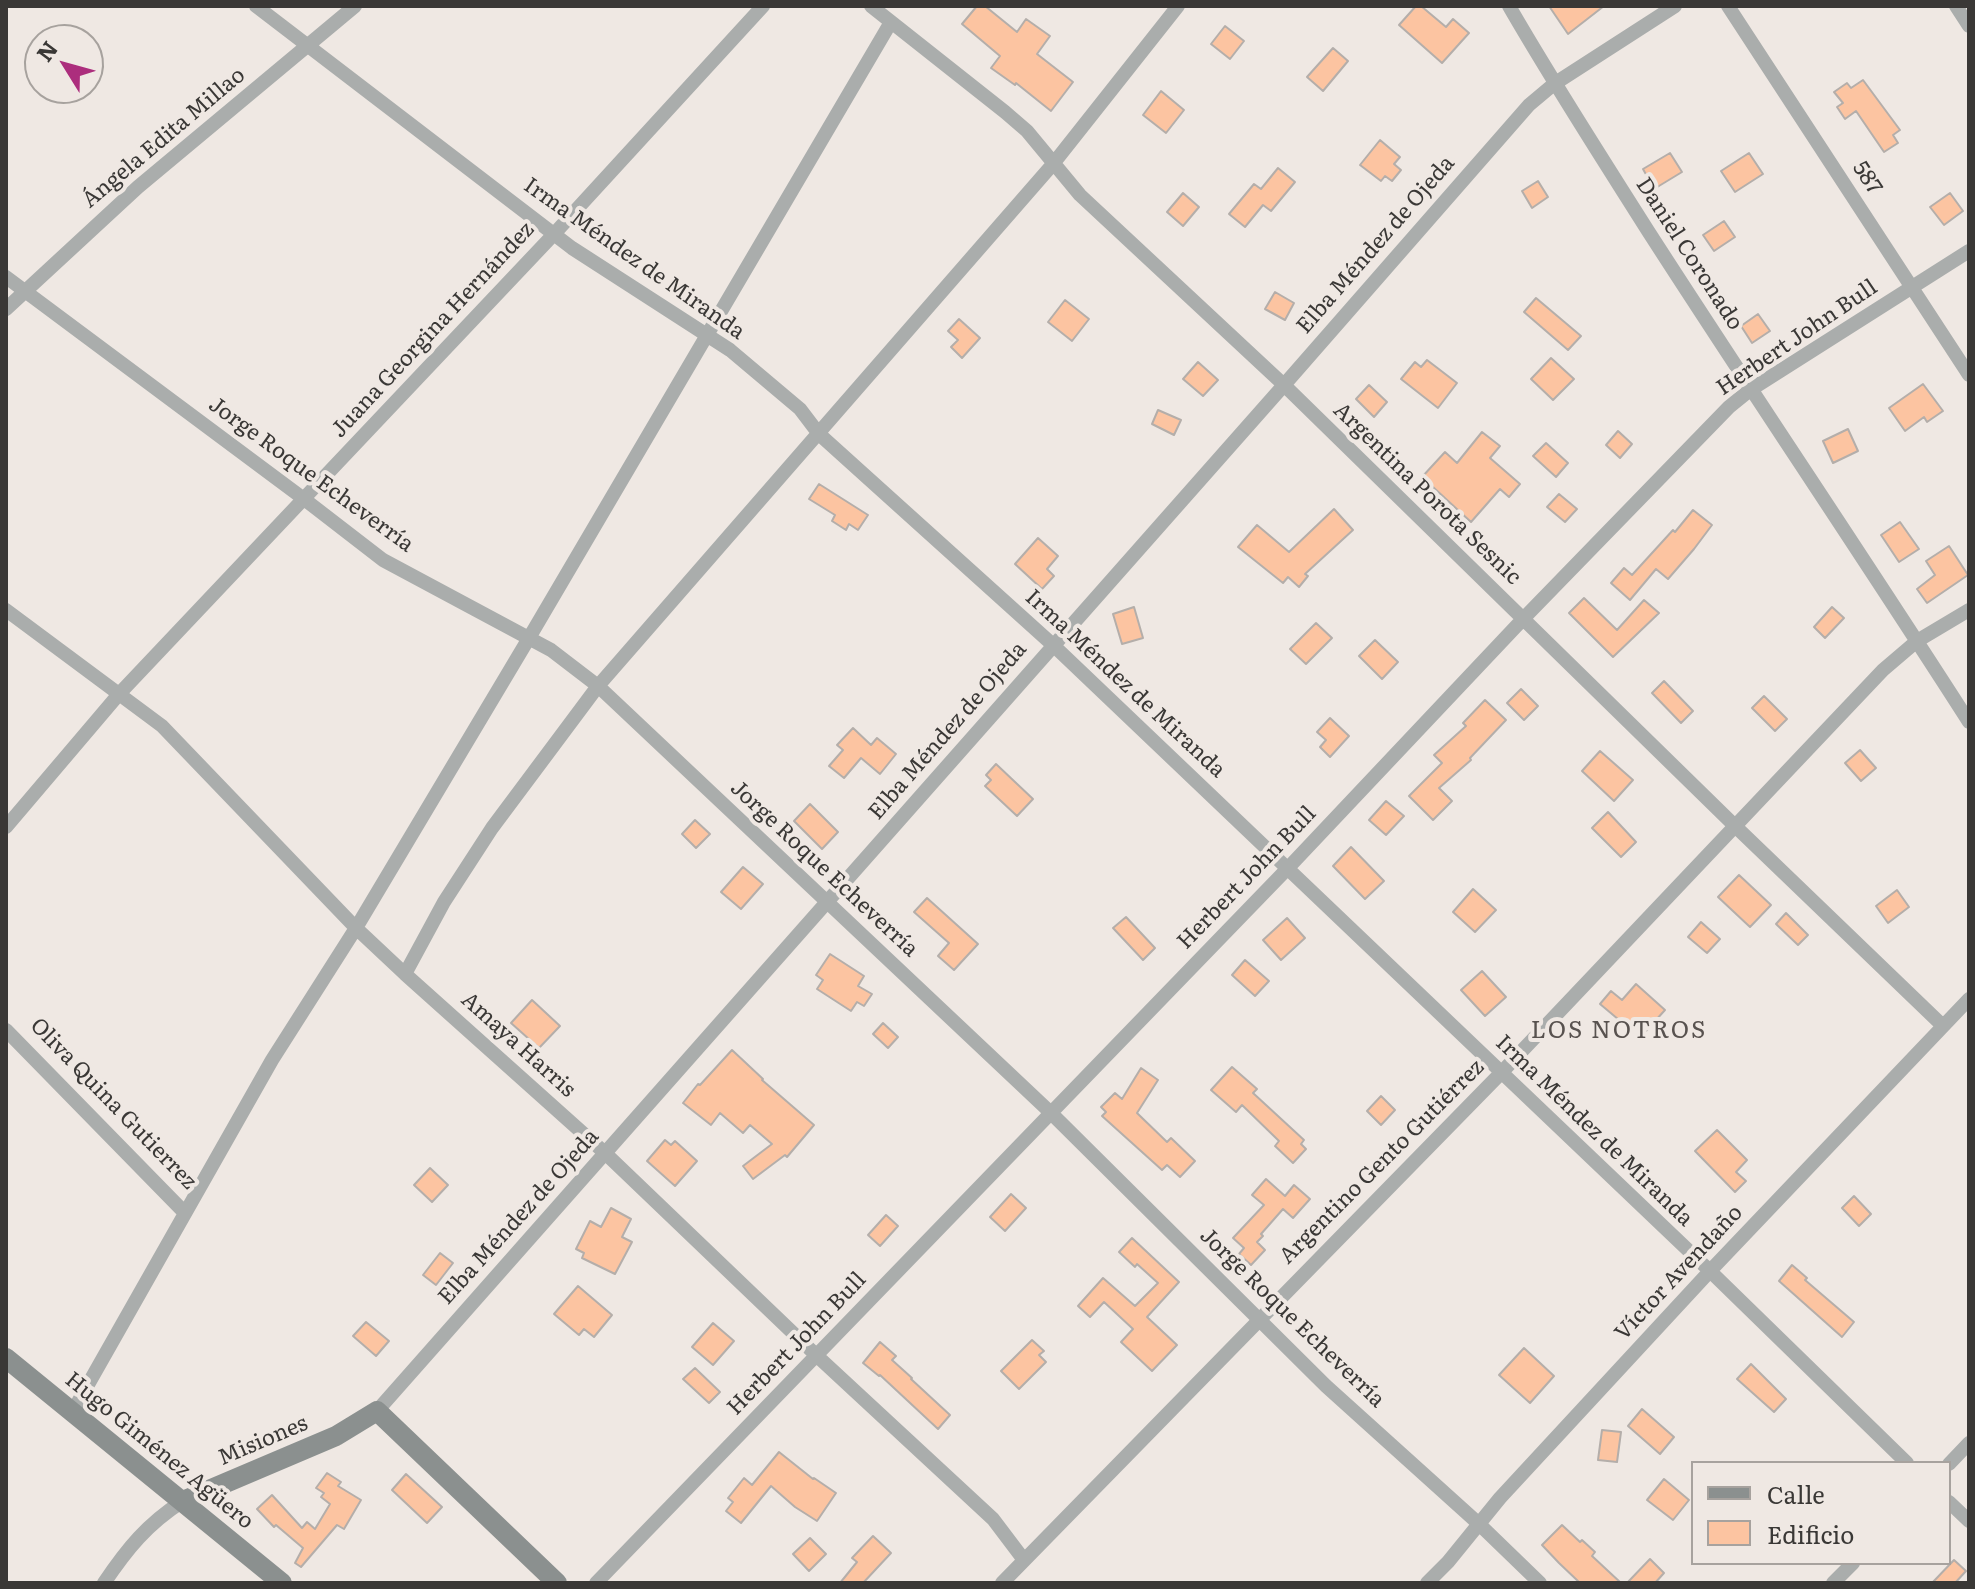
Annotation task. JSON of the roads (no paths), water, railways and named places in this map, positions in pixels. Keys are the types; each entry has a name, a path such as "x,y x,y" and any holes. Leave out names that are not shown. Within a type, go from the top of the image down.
{"street":[{"name":"Irma Méndez de Miranda","path":"256,6 554,234 730,350 800,409 819,434 1053,645 1905,1461"},
{"name":"Ángela Edita Millao","path":"6,309 138,187 355,6"},
{"name":"Juana Georgina Hernández","path":"6,827 119,694 554,234 763,6"},
{"name":"Argentina Porota Sesnic","path":"871,6 1027,131 1080,195 1284,385 1943,1026"},
{"path":"405,974 444,902 492,828 598,686 1053,164 1178,6"},
{"name":"Daniel Coronado","path":"1509,6 1554,84 1750,390 1969,722"},
{"name":"Elba Méndez de Ojeda","path":"377,1411 1529,105 1554,84 1675,6"},
{"name":"587","path":"1728,6 1969,375"},
{"path":"1956,6 1969,26"},
{"path":"73,1411 272,1060 356,928 529,638 891,22"},
{"name":"Herbert John Bull","path":"596,1583 1729,407 1750,390 1969,251"},
{"name":"Jorge Roque Echeverría","path":"6,277 383,560 529,638 566,660 598,686 1050,1112 1326,1386 1540,1583"},
{"name":"Amaya Harris","path":"6,610 162,726 356,928 605,1153 993,1519 1024,1560"},
{"name":"Argentino Gento Gutiérrez","path":"1002,1583 1501,1073 1883,670 1917,641 1969,610"},
{"name":"Víctor Avendaño","path":"1427,1583 1500,1498 1710,1271 1969,999"},
{"name":"Oliva Quina Gutierrez","path":"6,1030 185,1213"},
{"name":"Hugo Giménez Agüero","path":"6,1358 282,1583"},
{"path":"377,1411 557,1583"},
{"name":"Misiones","path":"104,1583 125,1552 159,1516 183,1501 336,1436 377,1411"},
{"path":"1951,1462 1969,1443"},
{"path":"1951,1504 1969,1521"},
{"path":"1833,1583 1851,1565"}],"district":[{"name":"LOS NOTROS","path":"1619,1031"}]}
